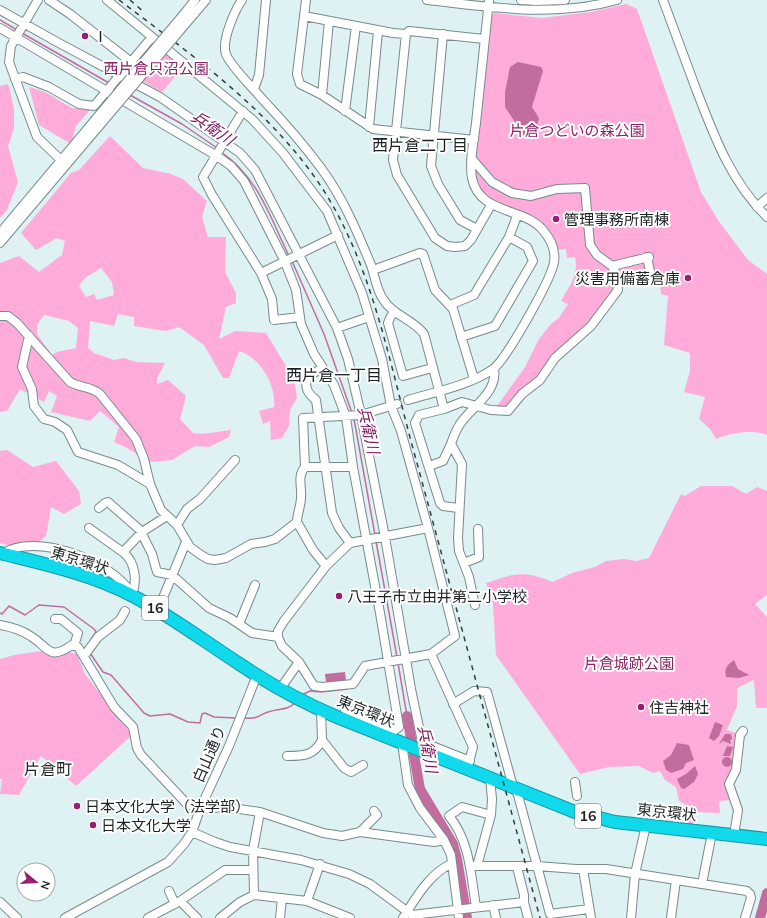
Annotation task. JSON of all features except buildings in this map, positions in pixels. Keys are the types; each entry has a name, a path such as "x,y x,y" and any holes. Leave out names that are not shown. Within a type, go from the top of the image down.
{"highway":[{"name":"東京環状","path":"1,554 85,576 132,595 158,610 257,675 298,699 321,710 419,750 468,765 490,778 515,789 592,817 646,825 767,839"}],"street":[{"path":"38,0 19,31 9,54 9,62 37,137 64,163"},
{"path":"49,0 70,14 131,62"},
{"path":"107,0 243,111 283,153 327,211 362,293 382,359 428,528 455,636 431,654 365,666 353,684 322,687 314,686 300,662 282,646 278,637 278,632 284,621 326,566 350,543 428,528"},
{"path":"191,11 195,0"},
{"path":"0,243 64,163 191,11 206,0"},
{"path":"242,0 234,14 224,50 226,55 304,145 345,205 373,270 383,300 395,312 418,326 424,334 444,409"},
{"path":"254,89 259,75 266,0"},
{"path":"306,0 298,80 300,84 322,95 373,130 474,140"},
{"path":"427,0 488,3 534,11 557,11 581,8 617,0"},
{"path":"521,0 536,2 565,0"},
{"path":"663,0 720,148 737,181 757,207 767,217"},
{"path":"408,400 474,379 494,369 505,356 550,278 554,261 552,244 542,230 536,224 491,205 484,199 475,186 472,178 472,159 488,3"},
{"path":"0,10 19,31 110,87 220,150 240,153 255,170 337,328 348,359 353,416 353,467 367,540 398,660 411,689 422,742 468,765 473,748 431,654"},
{"path":"304,16 378,31 406,34 410,31 484,39"},
{"path":"322,95 329,21"},
{"path":"346,111 356,26"},
{"path":"0,28 19,31 120,75 160,97 220,150 244,181 286,262 296,290 300,317 314,354 353,416 385,537 398,660 399,727 395,730 345,709"},
{"path":"369,127 378,31"},
{"path":"406,34 393,160 397,175 435,238 447,246 465,246 471,240 491,205"},
{"path":"443,34 430,166 460,220 477,230"},
{"path":"15,79 22,77 47,86 80,105 95,105 152,37"},
{"path":"243,111 203,177 212,195 261,273 272,299 274,320 300,317"},
{"path":"458,508 443,506 440,503 415,424 419,415 444,409 462,402 478,405 491,410 508,411 522,394 540,380 550,364 590,326 615,297 618,290 615,272 612,266 597,255 590,245 585,188 557,189 538,195 512,194 492,182 472,159"},
{"path":"0,232 64,163"},
{"path":"757,207 767,198"},
{"path":"450,305 474,296 509,237 518,216"},
{"path":"261,273 338,235"},
{"path":"461,337 496,326 533,261 527,247 509,237"},
{"path":"373,270 420,253 423,254 435,290 453,309 474,379"},
{"path":"612,266 648,257 652,281"},
{"path":"395,312 390,316 388,323 403,376 432,368"},
{"path":"0,316 8,316 29,336 70,382 75,385 93,388 115,412 136,440 142,451 150,484 161,510 177,526 190,547 208,559 215,560 226,558 251,544 275,539 297,522"},
{"path":"337,328 369,317"},
{"path":"29,336 22,367 32,389 34,406 44,419 55,422 67,430 78,452 118,465 150,484"},
{"path":"323,368 308,376 305,384 308,394 316,400 324,468 334,521 350,543"},
{"path":"429,466 443,461 460,423 478,405 492,385 495,376 494,369"},
{"path":"326,566 313,550 297,522 301,497 300,480 302,471 305,467 303,418 318,416 353,416 394,405"},
{"path":"450,444 462,464 458,508 460,514 459,545 475,605"},
{"path":"177,526 187,509 200,499 235,460"},
{"path":"305,467 353,467"},
{"path":"99,508 108,502 142,532 152,554 157,572 172,575 209,608 239,624 252,633 278,637"},
{"path":"124,553 142,532 167,516"},
{"path":"90,528 130,558 136,585 132,595"},
{"path":"464,563 478,558 478,529"},
{"path":"158,610 186,542"},
{"path":"1,554 10,549 24,546 47,546 73,553 90,560 115,577 127,587 132,595"},
{"path":"239,624 255,585"},
{"path":"84,656 98,637 120,620 125,611"},
{"path":"55,619 61,620 78,634 74,646"},
{"path":"0,625 18,629 33,637 46,650 55,653 78,646 114,707 133,727 137,748 141,755 186,803 200,809 225,807 260,812 323,833 342,836 360,832 434,842 444,840"},
{"path":"280,689 300,662"},
{"name":"白山通り","path":"65,918 168,862 184,844 192,832 200,809 257,675"},
{"path":"453,704 474,691 486,692 550,914 590,909"},
{"path":"287,756 305,756 318,748 322,740 321,710"},
{"path":"734,835 738,810 729,784 736,770 740,735 743,731"},
{"path":"322,740 344,768 351,772 363,765"},
{"path":"405,744 408,785 420,808 444,840 451,856 451,864 460,909 459,918"},
{"path":"473,866 491,815 492,799 490,778"},
{"path":"575,782 577,796"},
{"path":"475,907 473,866 461,835 448,816 462,807 491,815"},
{"path":"360,832 377,815 374,811"},
{"path":"254,895 254,850 260,812"},
{"path":"631,918 635,874 646,825"},
{"path":"192,832 230,847 254,850 320,864 349,874 370,884 408,910 412,915 524,902"},
{"path":"702,884 712,833"},
{"path":"307,901 320,864"},
{"path":"403,918 423,887 446,866 451,864"},
{"path":"473,866 537,866 606,869 747,891 751,898 745,918"},
{"path":"516,867 524,895 528,918"},
{"path":"583,869 591,918"},
{"path":"148,918 178,903 225,870 253,870"},
{"path":"671,918 676,880"},
{"path":"169,891 178,903 197,918"},
{"path":"220,918 240,902 254,895 307,901 350,918"},
{"path":"280,918 282,898"},
{"path":"1,905 17,918"},
{"path":"493,905 496,918"}],"green space":[{"name":"片倉つどいの森公園","path":"626,4 637,9 701,192 718,220 748,260 767,274 767,435 755,432 741,432 716,439 710,429 699,419 705,397 684,392 690,371 690,353 664,345 668,296 661,294 660,278 654,279 649,257 609,269 615,288 590,324 557,352 547,363 537,379 514,396 504,409 497,406 525,367 539,339 551,324 559,318 568,304 561,301 574,275 576,263 575,257 567,258 566,249 556,250 548,233 493,203 480,190 475,172 491,17 494,13 542,18 591,12"},
{"name":"西片倉只沼公園","path":"152,43 184,66 162,92 127,72"},
{"path":"7,84 9,86 14,109 14,128 8,146 18,182 7,210 0,218 0,86"},
{"path":"29,87 45,92 72,108 90,110 76,126 71,144 39,125"},
{"path":"110,136 143,168 171,174 183,179 207,201 202,217 208,237 226,237 225,272 236,293 236,303 226,307 219,339 235,331 266,333 294,379 297,398 290,410 289,426 282,438 271,440 270,421 263,424 259,411 274,407 274,399 270,381 266,373 254,360 239,351 229,378 223,378 204,345 179,327 166,331 134,326 134,317 118,314 114,326 90,321 88,348 94,353 114,360 124,358 136,362 165,363 157,378 157,384 168,380 186,396 180,419 193,433 202,434 231,430 229,437 209,447 195,446 172,460 149,462 127,448 114,442 119,427 100,411 90,421 51,412 57,396 49,391 44,402 20,389 7,411 0,412 0,263 19,256 39,272 62,255 65,241 57,238 36,250 21,233 71,173 79,170","holes":["101,268 112,282 114,295 97,300 94,294 86,297 79,286 85,278","44,315 69,321 78,328 76,348 57,352 52,355 37,334 37,325"]},
{"path":"645,261 649,281 620,288 615,267"},
{"path":"7,450 33,467 56,461 79,491 81,504 64,514 51,507 46,536 29,550 0,543 0,451"},
{"name":"片倉城跡公園","path":"701,486 732,486 746,494 757,487 767,491 767,595 755,604 767,617 767,708 756,708 754,680 737,688 737,706 727,730 738,734 732,800 719,801 720,813 696,812 694,825 686,824 688,813 684,804 679,801 676,787 665,780 660,771 653,773 639,766 609,767 580,774 496,655 493,604 486,583 520,574 527,574 553,582 572,573 595,567 606,561 624,559 636,561 649,558 681,494 685,496"},
{"path":"55,649 77,654 85,674 132,735 76,786 41,756 19,795 0,794 2,779 0,779 0,659 14,655"}],"shaded area":[{"path":"518,62 541,67 543,71 532,107 539,118 534,138 524,136 505,107 505,92 510,67"},
{"path":"734,660 738,669 749,675 739,678 726,677 725,672 727,667"},
{"path":"345,672 346,681 326,682 325,674"},
{"path":"715,722 723,725 719,736 714,741 709,738"},
{"path":"725,734 731,734 731,744 723,741 719,744"},
{"path":"677,743 689,745 694,760 686,763 683,769 671,773 666,770 663,761 671,755"},
{"path":"727,746 733,747 730,756 723,756"},
{"path":"725,757 729,757 732,762 729,767 725,767 722,764 722,760"},
{"path":"695,766 698,774 694,782 684,789 681,788 677,779 686,774"}],"waterway":[{"name":"兵衛川","path":"0,20 17,30"},
{"name":"兵衛川","path":"22,33 109,83"},
{"name":"兵衛川","path":"130,95 182,124 217,148"},
{"name":"兵衛川","path":"221,152 245,173 254,186 262,199 289,256"},
{"name":"兵衛川","path":"292,261 324,334 352,413"},
{"name":"兵衛川","path":"354,419 375,535"},
{"name":"兵衛川","path":"376,541 397,657"},
{"path":"0,613 2,614 9,606 25,615 39,605 64,607 94,629 96,632 90,641"},
{"path":"90,653 103,672 111,675 144,713 150,716 170,714 188,722 200,723 202,714 205,713 214,717 236,718"},
{"name":"兵衛川","path":"398,663 407,716"},
{"path":"302,695 310,691 321,692 347,689"},
{"path":"244,718 255,718 268,712 292,706 295,703"},
{"name":"兵衛川","path":"407,716 420,789 453,844 467,918"},
{"path":"760,918 767,893"}],"railway":[{"path":"119,0 225,82 274,128 316,179 336,211 352,244 366,279 378,316 540,918"},
{"path":"130,0 145,13"}],"place":[{"name":"Ⅰ","path":"85,36"},
{"name":"管理事務所南棟","path":"556,219"},
{"name":"災害用備蓄倉庫","path":"688,278"},
{"name":"八王子市立由井第二小学校","path":"339,596"},
{"name":"住吉神社","path":"641,707"},
{"name":"日本文化大学（法学部）","path":"77,806"},
{"name":"日本文化大学","path":"93,825"}],"district":[{"name":"西片倉二丁目","path":"420,145"},
{"name":"西片倉一丁目","path":"334,375"},
{"name":"片倉町","path":"48,769"}]}
